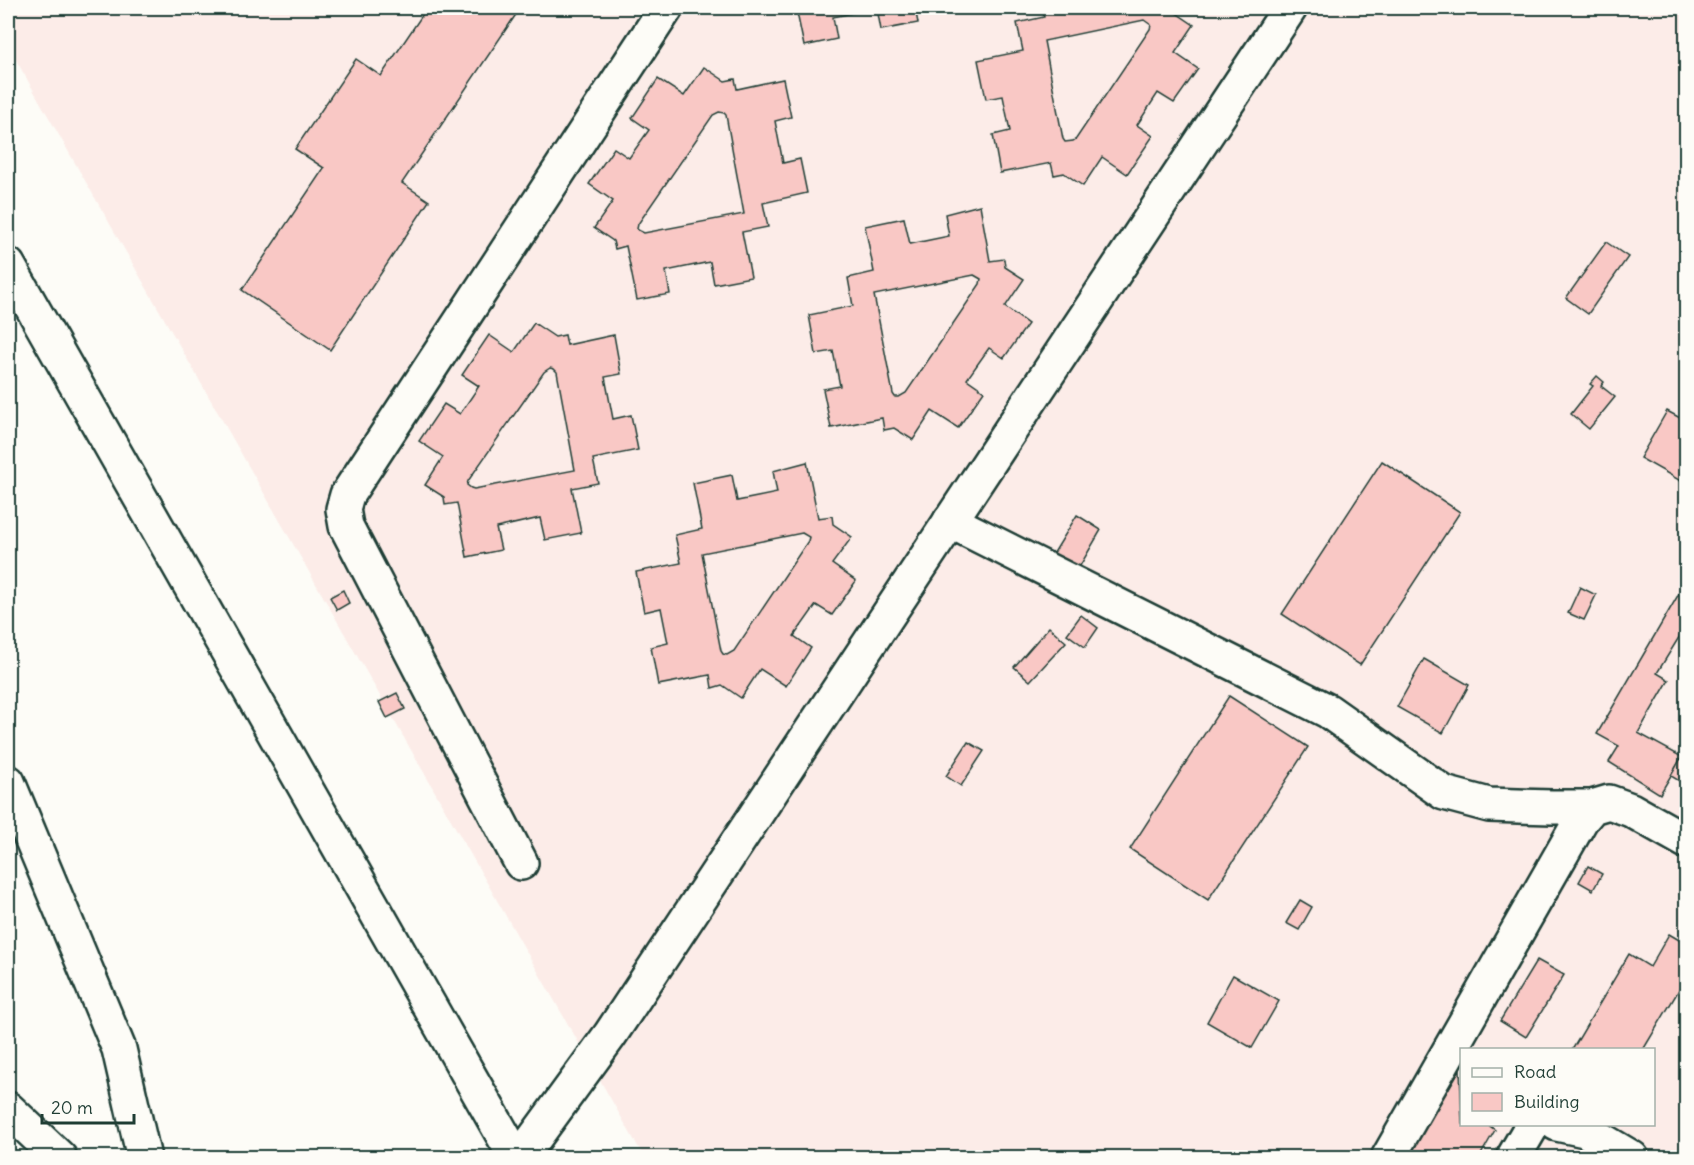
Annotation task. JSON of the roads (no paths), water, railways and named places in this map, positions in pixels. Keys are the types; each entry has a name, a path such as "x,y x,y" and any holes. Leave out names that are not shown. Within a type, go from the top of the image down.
{"street":[{"path":"521,863 346,526 343,509 347,495 666,8"},
{"path":"8,265 518,1158 610,1035 1290,8"},
{"path":"950,521 1328,711 1444,793 1489,805 1592,807 1609,802 1631,810 1686,841"},
{"path":"8,782 119,1049 144,1158"},
{"path":"1388,1158 1581,820 1592,807"},
{"path":"8,1110 60,1158"},
{"path":"1513,1158 1532,1126"},
{"path":"1563,1126 1585,1130 1632,1158"}]}
